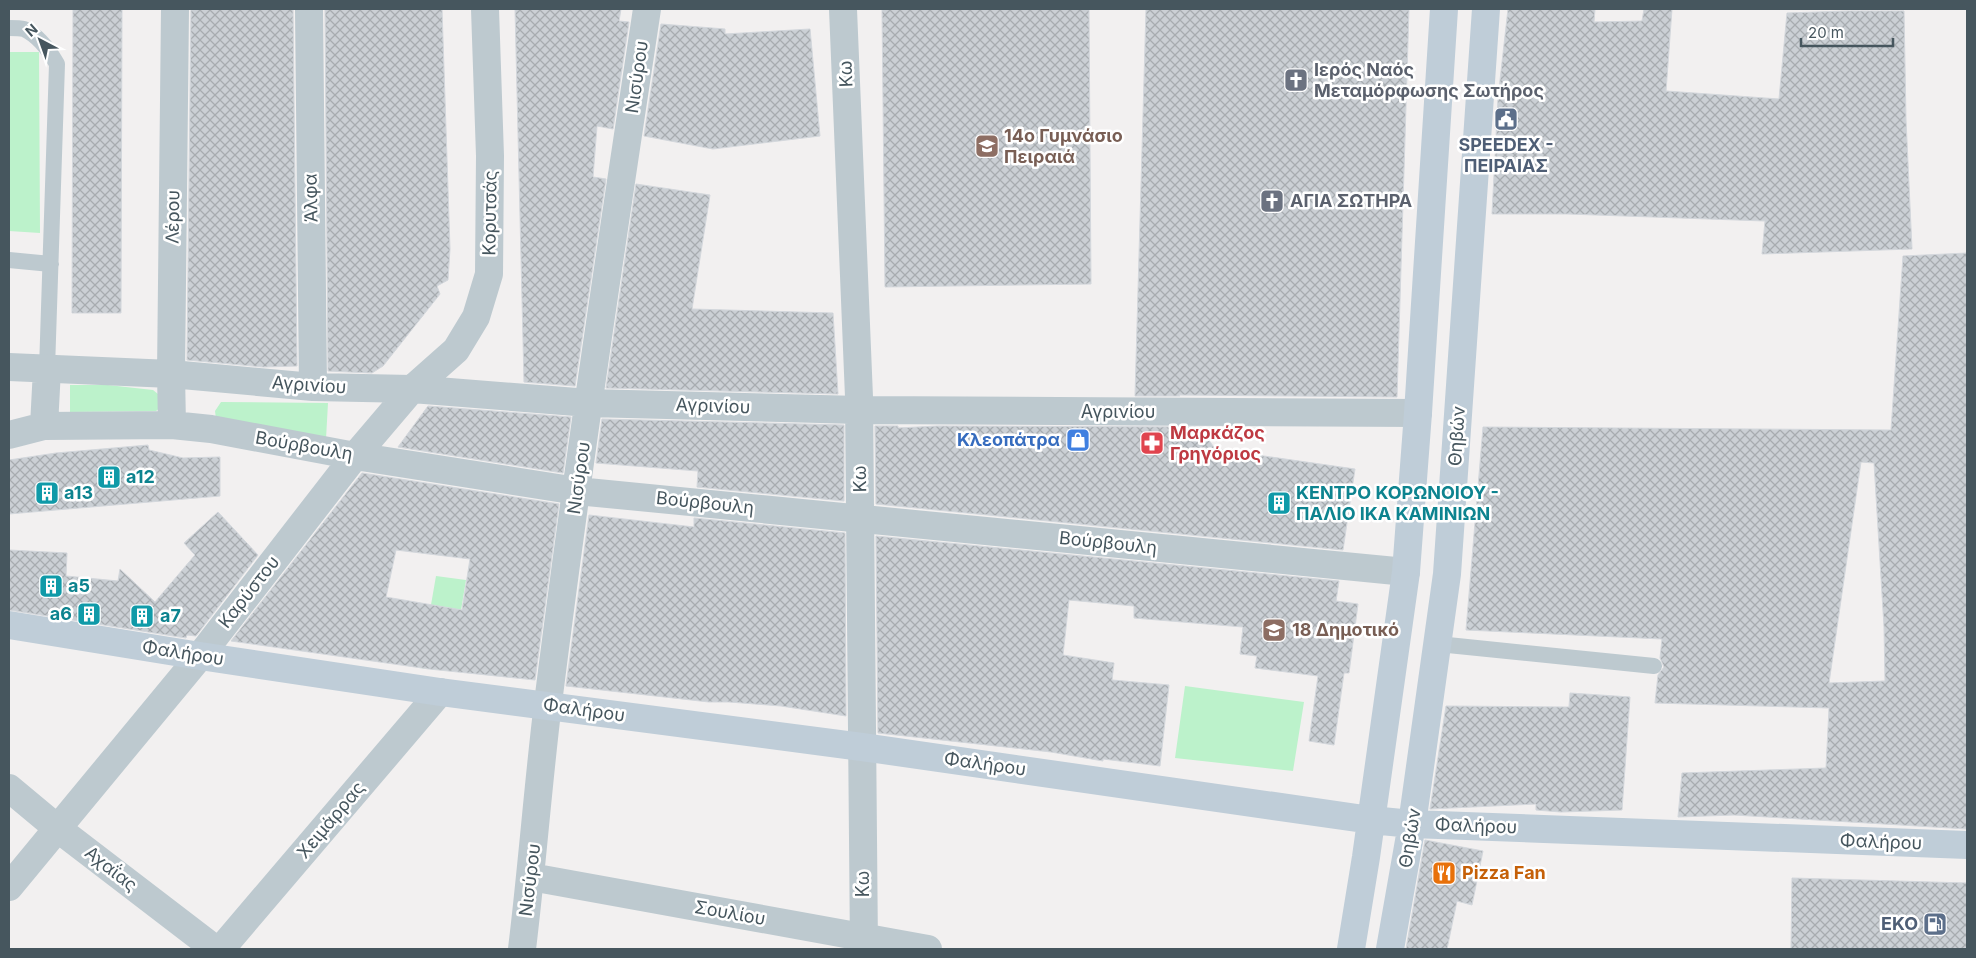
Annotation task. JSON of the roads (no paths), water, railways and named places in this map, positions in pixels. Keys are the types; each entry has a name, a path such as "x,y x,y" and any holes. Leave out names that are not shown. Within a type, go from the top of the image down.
{"street":[{"name":"Λέρου","path":"172,424 175,9"},
{"name":"Άλφα","path":"309,9 313,387"},
{"name":"Κορυτσάς","path":"412,390 456,350 476,317 489,274 490,156 484,9"},
{"name":"Νισύρου","path":"522,949 548,705 589,403 647,9"},
{"name":"Κω","path":"843,9 859,410 864,944"},
{"path":"1350,949 1371,820 1406,572 1444,9"},
{"name":"Θηβών","path":"1390,949 1412,824 1447,574 1486,9"},
{"name":"Αγρινίου","path":"9,367 171,374 313,387 412,390 589,403 859,410 1418,413"},
{"path":"44,426 47,369"},
{"name":"Καρύστου","path":"9,887 200,656 356,456 412,390"},
{"name":"Βούρβουλη","path":"9,434 44,426 172,424 211,429 356,456 577,491 1406,572"},
{"name":"Φαλήρου","path":"9,624 200,656 440,692 862,747 1371,820 1412,824 1967,845"},
{"name":"Χειμάρρας","path":"221,949 440,692"},
{"name":"Αχαΐας","path":"9,788 57,828 215,949"},
{"name":"Σουλίου","path":"531,877 864,944 928,949"}],"lane":[{"path":"9,28 24,29 42,42 50,51 56,64 52,264 47,369"},
{"path":"9,260 52,264"},
{"path":"1438,644 1654,666"}],"place":[{"name":"Ιερός Ναός Μεταμόρφωσης Σωτήρος","path":"1296,80"},
{"name":"SPEEDEX - ΠΕΙΡΑΙΑΣ","path":"1506,119"},
{"name":"14ο Γυμνάσιο Πειραιά","path":"987,146"},
{"name":"ΑΓΙΑ ΣΩΤΗΡΑ","path":"1272,201"},
{"name":"Κλεοπάτρα","path":"1078,440"},
{"name":"Μαρκάζος Γρηγόριος","path":"1152,443"},
{"name":"a12","path":"109,477"},
{"name":"a13","path":"47,493"},
{"name":"ΚΕΝΤΡΟ ΚΟΡΩΝΟΙΟΥ - ΠΑΛΙΟ ΙΚΑ ΚΑΜΙΝΙΩΝ","path":"1279,503"},
{"name":"a5","path":"51,586"},
{"name":"a6","path":"89,614"},
{"name":"a7","path":"142,616"},
{"name":"18 Δημοτικό","path":"1274,630"},
{"name":"Pizza Fan","path":"1444,873"},
{"name":"EKO","path":"1935,924"}]}
